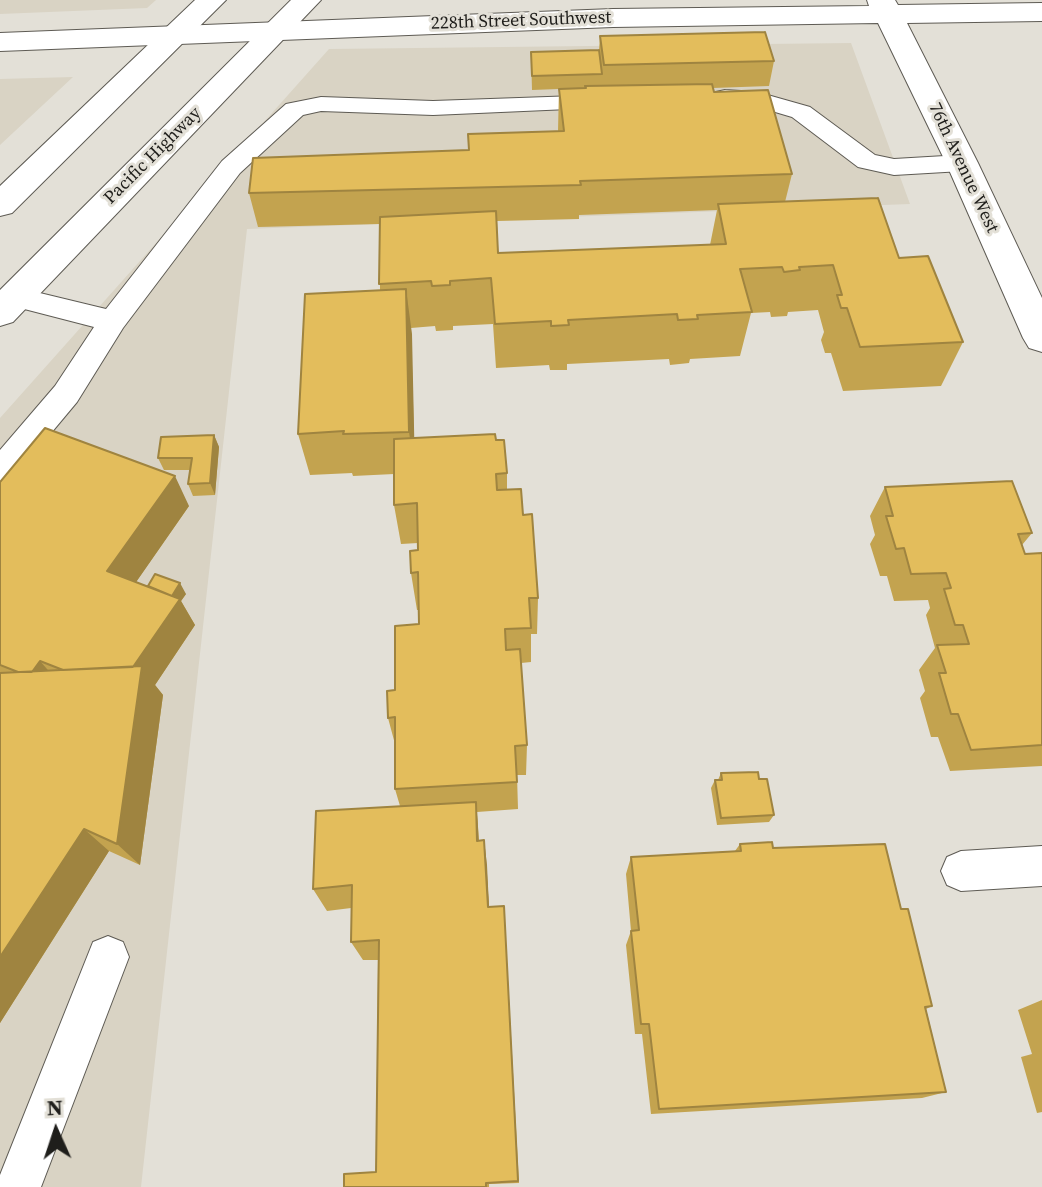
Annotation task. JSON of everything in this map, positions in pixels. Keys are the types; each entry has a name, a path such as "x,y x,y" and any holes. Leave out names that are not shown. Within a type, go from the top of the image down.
{"main road":[{"path":"0,205 212,0"},
{"name":"Pacific Highway","path":"8,305 307,0"},
{"name":"228th Street Southwest","path":"0,42 885,8 1042,12"},
{"name":"76th Avenue West","path":"885,8 962,163 1042,338"}],"lane":[{"path":"697,98 757,99 801,112 867,161 894,167 962,163"},
{"path":"0,472 66,394 113,321 231,167 295,109 321,104 433,108 635,101"},
{"path":"8,305 113,321"},
{"path":"961,871 1042,866"},
{"path":"18,1187 108,957"}],"shaded area":[{"path":"0,0 156,0 147,8 0,14"},
{"path":"851,43 910,204 247,229 141,1187 0,1187 0,418 329,49"},
{"path":"73,77 0,145 0,79"}],"building":[{"path":"765,32 774,61 604,65 600,36"},
{"path":"599,50 602,74 532,76 531,52"},
{"path":"712,84 714,92 768,90 792,174 580,181 581,185 249,193 253,158 469,150 468,134 564,131 559,89"},
{"path":"878,198 899,258 928,256 963,342 860,347 847,308 841,308 837,295 842,295 833,265 799,267 800,270 784,272 782,267 740,269 752,312 697,315 698,319 678,320 677,314 568,320 569,325 551,326 551,321 495,324 491,278 450,281 450,285 432,286 431,281 379,284 380,217 496,211 498,253 726,244 718,204"},
{"path":"406,289 409,432 298,434 305,294"},
{"path":"45,428 175,476 107,571 180,599 133,667 63,670 40,661 32,672 18,672 0,665 0,482"},
{"path":"495,434 496,440 504,440 507,473 496,474 497,490 521,489 523,515 532,514 538,598 529,598 531,628 505,629 506,650 520,649 527,745 515,746 517,782 395,789 395,717 388,718 387,691 395,690 395,626 419,624 418,572 411,573 410,551 418,550 417,503 394,505 394,439"},
{"path":"214,435 210,483 188,484 192,458 158,458 161,437"},
{"path":"1012,481 1032,533 1018,534 1025,554 1042,553 1042,745 971,750 958,714 951,714 939,673 946,673 937,645 969,644 963,625 955,625 944,589 951,588 946,573 911,574 904,548 896,549 886,516 893,516 885,487"},
{"path":"155,574 180,583 172,596 148,586"},
{"path":"142,666 117,844 84,829 0,957 0,673"},
{"path":"758,772 759,779 767,779 774,815 721,818 715,780 722,780 721,773"},
{"path":"476,802 477,841 484,840 488,907 504,906 518,1181 486,1183 486,1187 344,1187 344,1174 376,1172 379,940 351,942 352,885 313,889 316,811"},
{"path":"772,842 773,848 885,844 901,909 908,909 932,1006 925,1007 946,1092 659,1109 649,1024 641,1024 631,931 639,930 631,857 741,851 740,844"}]}
